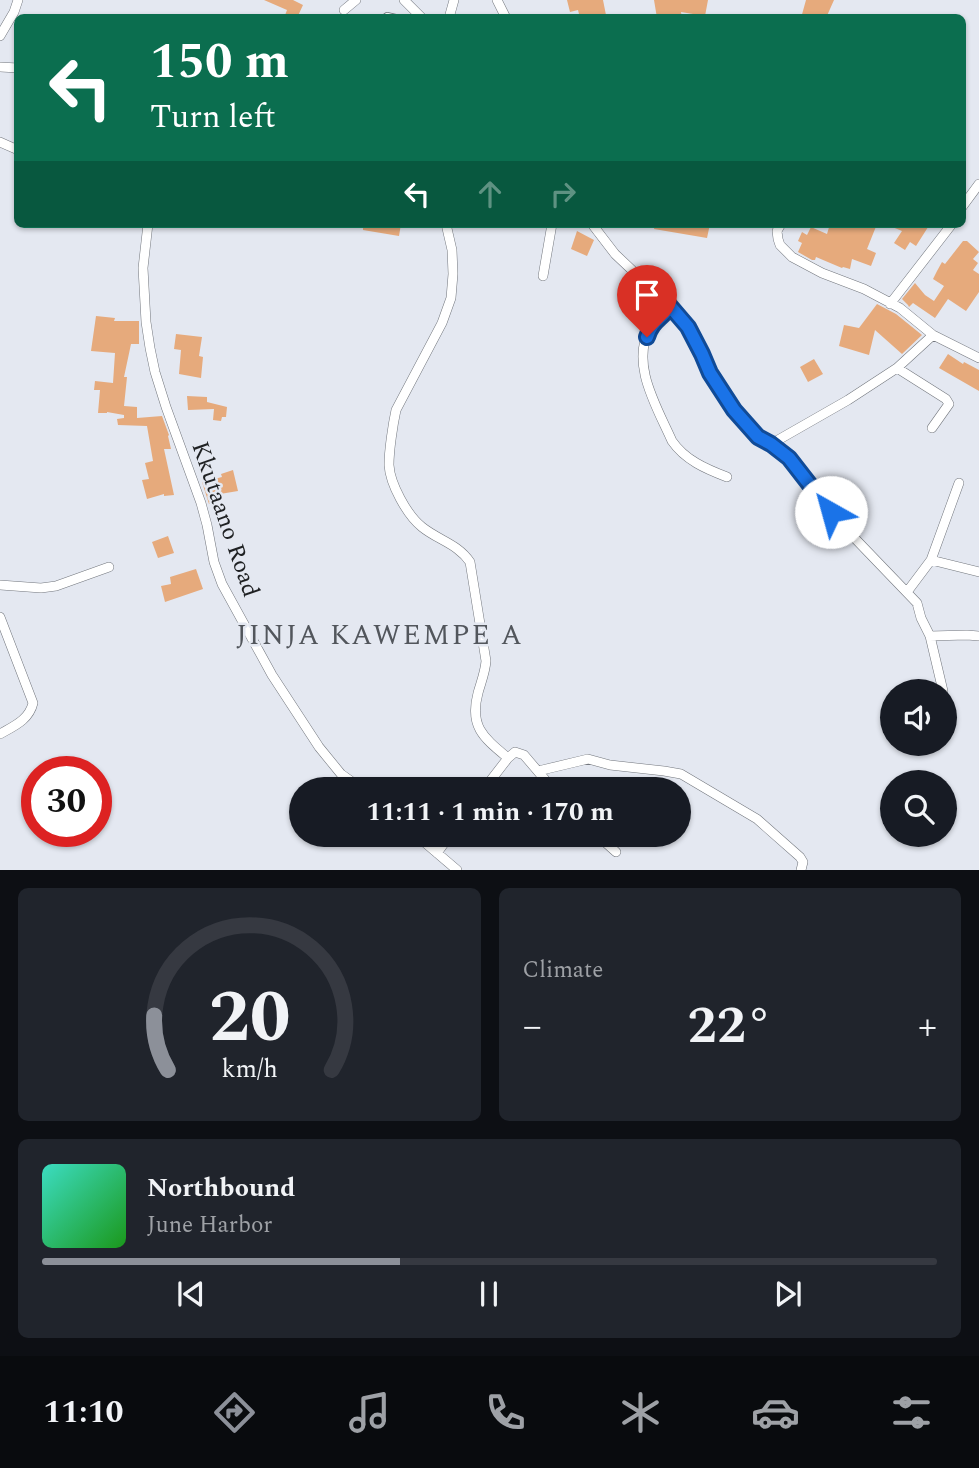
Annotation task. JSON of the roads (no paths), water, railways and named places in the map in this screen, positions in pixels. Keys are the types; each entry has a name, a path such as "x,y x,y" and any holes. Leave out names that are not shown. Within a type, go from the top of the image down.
{"street":[{"path":"0,36 19,0"},
{"path":"344,10 356,0"},
{"path":"404,0 418,14"},
{"path":"966,202 979,184"},
{"name":"Kkutaano Road","path":"148,228 143,268 149,348 162,395 201,503 214,562 222,583 272,675 319,747 345,777"},
{"path":"447,228 452,262 451,298 442,323 396,410 389,465 399,496 420,526 456,547 470,562 486,661 475,705 476,719 486,740 508,758"},
{"path":"543,276 551,228"},
{"path":"595,228 615,254 670,306 688,327 710,373 734,410 758,437 789,458 842,525 917,603 930,636 940,679"},
{"path":"779,228 780,245 792,257 822,274 864,289 900,308 933,335 979,358"},
{"path":"890,304 949,228"},
{"path":"670,306 650,329 644,345 644,364 650,391 677,448 704,468 727,477"},
{"path":"771,444 897,368 933,335"},
{"path":"897,368 946,399 949,404 932,428"},
{"path":"906,592 931,560 959,483"},
{"path":"931,560 979,572"},
{"path":"0,585 41,588 56,586 109,567"},
{"path":"0,617 33,704 30,714 0,734"},
{"path":"930,636 979,636"},
{"path":"493,777 515,752 524,755 543,777"},
{"path":"538,771 588,759 610,765 681,774 757,820 800,857 803,862 801,870"},
{"path":"430,847 457,870"},
{"path":"437,853 441,847"},
{"path":"610,847 616,852"}],"district":[{"name":"JINJA KAWEMPE A","path":"380,634"}]}
